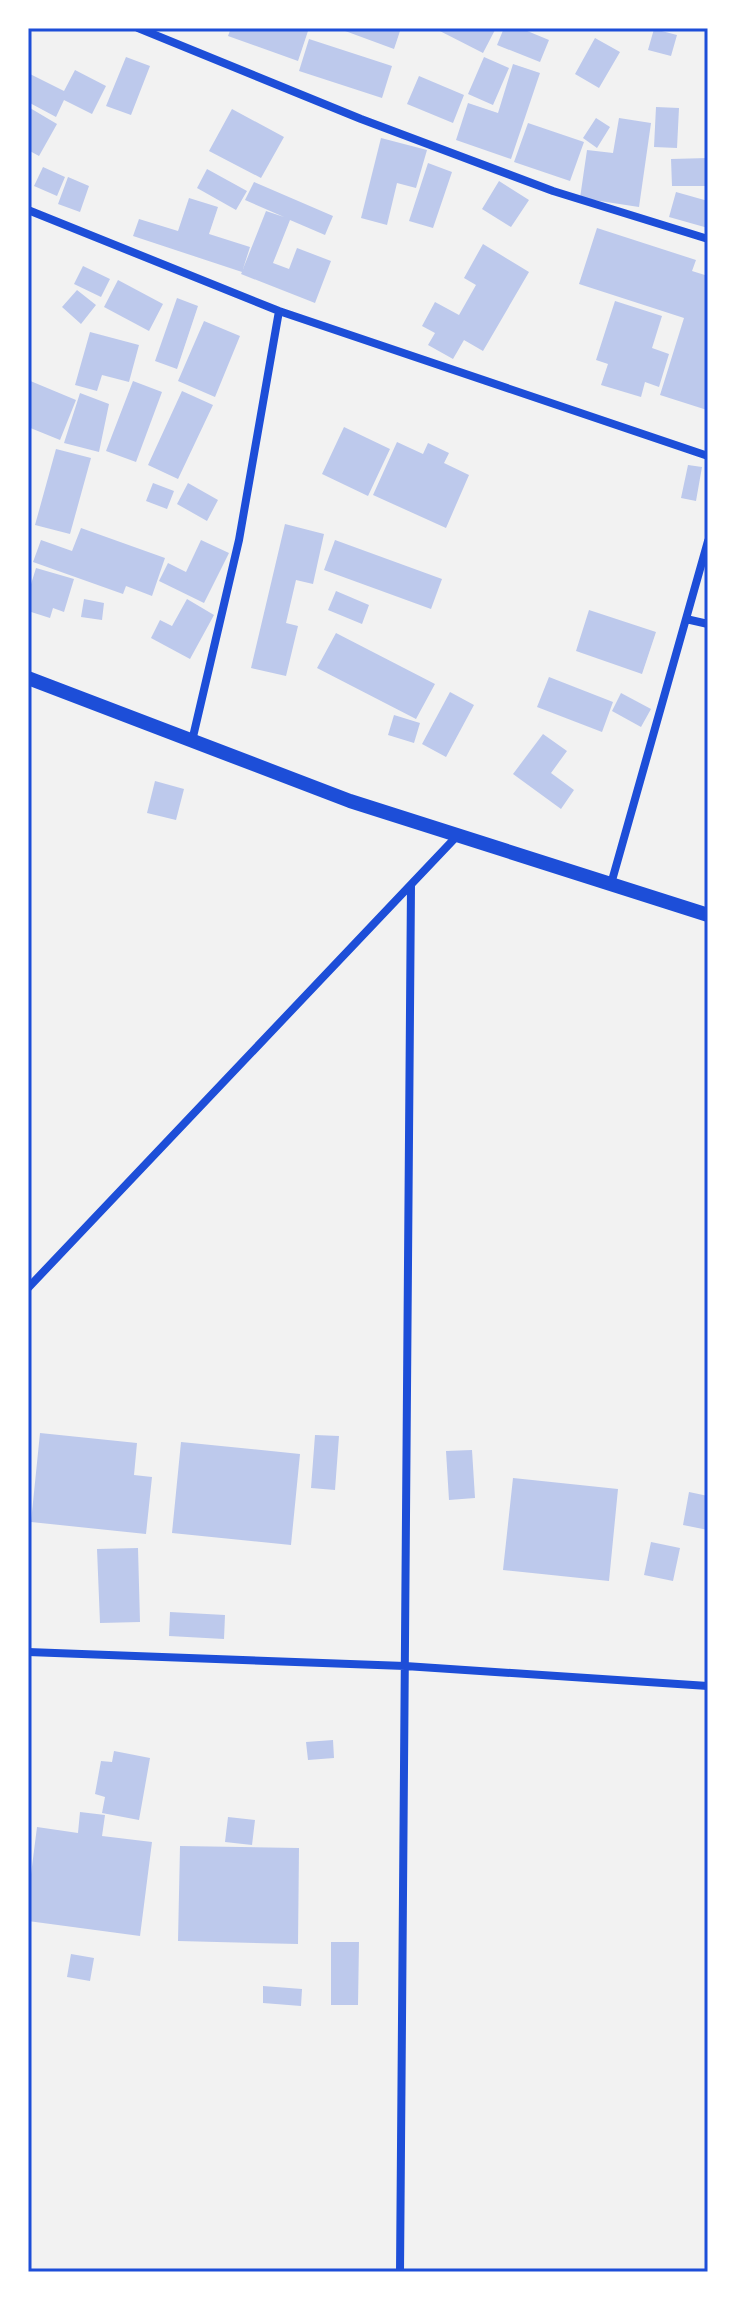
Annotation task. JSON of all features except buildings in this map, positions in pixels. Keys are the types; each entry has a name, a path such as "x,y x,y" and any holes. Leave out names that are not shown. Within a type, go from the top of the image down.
{"street":[{"path":"138,28 361,119 539,186 708,239"},
{"path":"28,210 279,311 708,456"},
{"path":"192,741 239,540 279,311"},
{"path":"611,884 708,541"},
{"path":"686,619 708,624"},
{"path":"28,678 350,801 708,915"},
{"path":"28,1288 457,836"},
{"path":"400,2272 411,885"},
{"path":"28,1652 405,1666 708,1686"}]}
